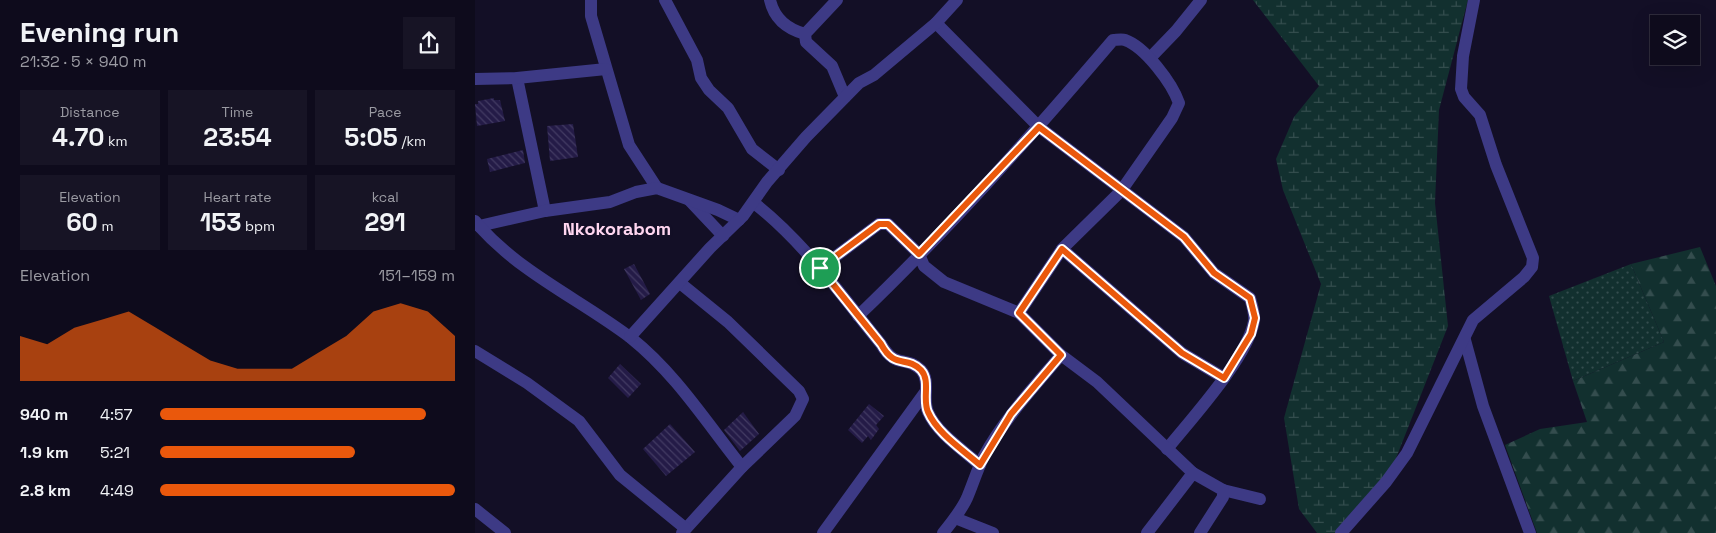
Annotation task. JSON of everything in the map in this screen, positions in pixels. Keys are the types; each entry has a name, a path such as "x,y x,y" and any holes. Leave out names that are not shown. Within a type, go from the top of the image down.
{"street":[{"path":"591,0 591,16 629,145 657,188"},
{"path":"665,0 697,60 701,78 709,90 728,108 753,149 779,170"},
{"path":"770,0 772,9 782,22 791,30 805,34"},
{"path":"805,34 837,0"},
{"path":"629,337 739,220 754,203 767,182 806,137 859,83 874,75 936,23 957,0"},
{"path":"1150,58 1176,31 1201,0"},
{"path":"1341,533 1386,482 1407,454 1465,340 1473,320 1524,278 1532,267 1533,258 1496,165 1480,115 1464,97 1461,89 1463,56 1474,0"},
{"path":"936,23 1039,127 1184,237 1214,273 1250,298 1255,318 1251,334 1224,378 1167,449"},
{"path":"805,34 807,42 832,66 845,97"},
{"path":"858,316 1039,127 1113,40 1124,39 1150,58 1174,88 1179,103 1173,118 1121,191 1062,249 1019,313"},
{"path":"475,79 517,78 606,69"},
{"path":"517,78 545,211"},
{"path":"477,223 610,202 635,192 657,188 718,210 739,220"},
{"path":"688,199 723,236"},
{"path":"754,203 782,226 820,268 887,356 897,362 914,365 922,371 926,379 928,413 945,434 980,465"},
{"path":"477,223 501,249 531,272 629,337 668,371 742,466"},
{"path":"820,268 879,224 888,224 919,254 924,266 944,282 1019,313 1061,355 1097,382 1193,472 1223,490 1260,499"},
{"path":"1062,249 1182,353 1224,378"},
{"path":"475,350 527,383 579,421 621,475 683,531 742,466 795,416 803,400 792,384 752,344 680,283"},
{"path":"1465,340 1483,406 1530,533"},
{"path":"943,533 967,498 980,465 1011,414 1061,355"},
{"path":"823,533 926,391"},
{"path":"1147,533 1193,472"},
{"path":"1200,533 1223,498 1223,490"},
{"path":"475,509 505,533"},
{"path":"955,518 993,533"}],"green space":[{"path":"1253,0 1468,0 1439,110 1435,203 1448,326 1389,476 1341,533 1317,533 1299,509 1284,418 1321,284 1283,190 1276,159 1294,117 1319,86"},
{"path":"1700,247 1716,286 1716,533 1537,533 1505,445 1540,429 1587,422 1573,381 1664,342 1631,264"},
{"path":"1631,264 1664,342 1573,381 1549,296"}],"building":[{"path":"494,98 494,100 500,100 505,121 477,126 475,104 478,104 478,101"},
{"path":"573,124 578,157 550,161 547,126"},
{"path":"523,150 525,163 490,172 487,159"},
{"path":"634,264 650,294 641,300 624,269"},
{"path":"620,364 641,384 628,398 608,378"},
{"path":"869,404 884,416 876,425 879,429 871,440 868,436 862,443 848,430"},
{"path":"743,412 759,434 740,451 724,430"},
{"path":"670,424 695,452 666,476 643,449"}],"district":[{"name":"Nkokorabom","path":"617,228"}],"route":[{"path":"1039,127 1184,237 1214,273 1250,298 1255,318 1251,334 1224,378 1182,353 1062,249 1019,313 1061,355 1011,414 980,465 945,434 928,413 926,379 922,371 914,365 897,362 887,356 881,344 820,268 879,224 888,224 919,254 1039,127"}]}
